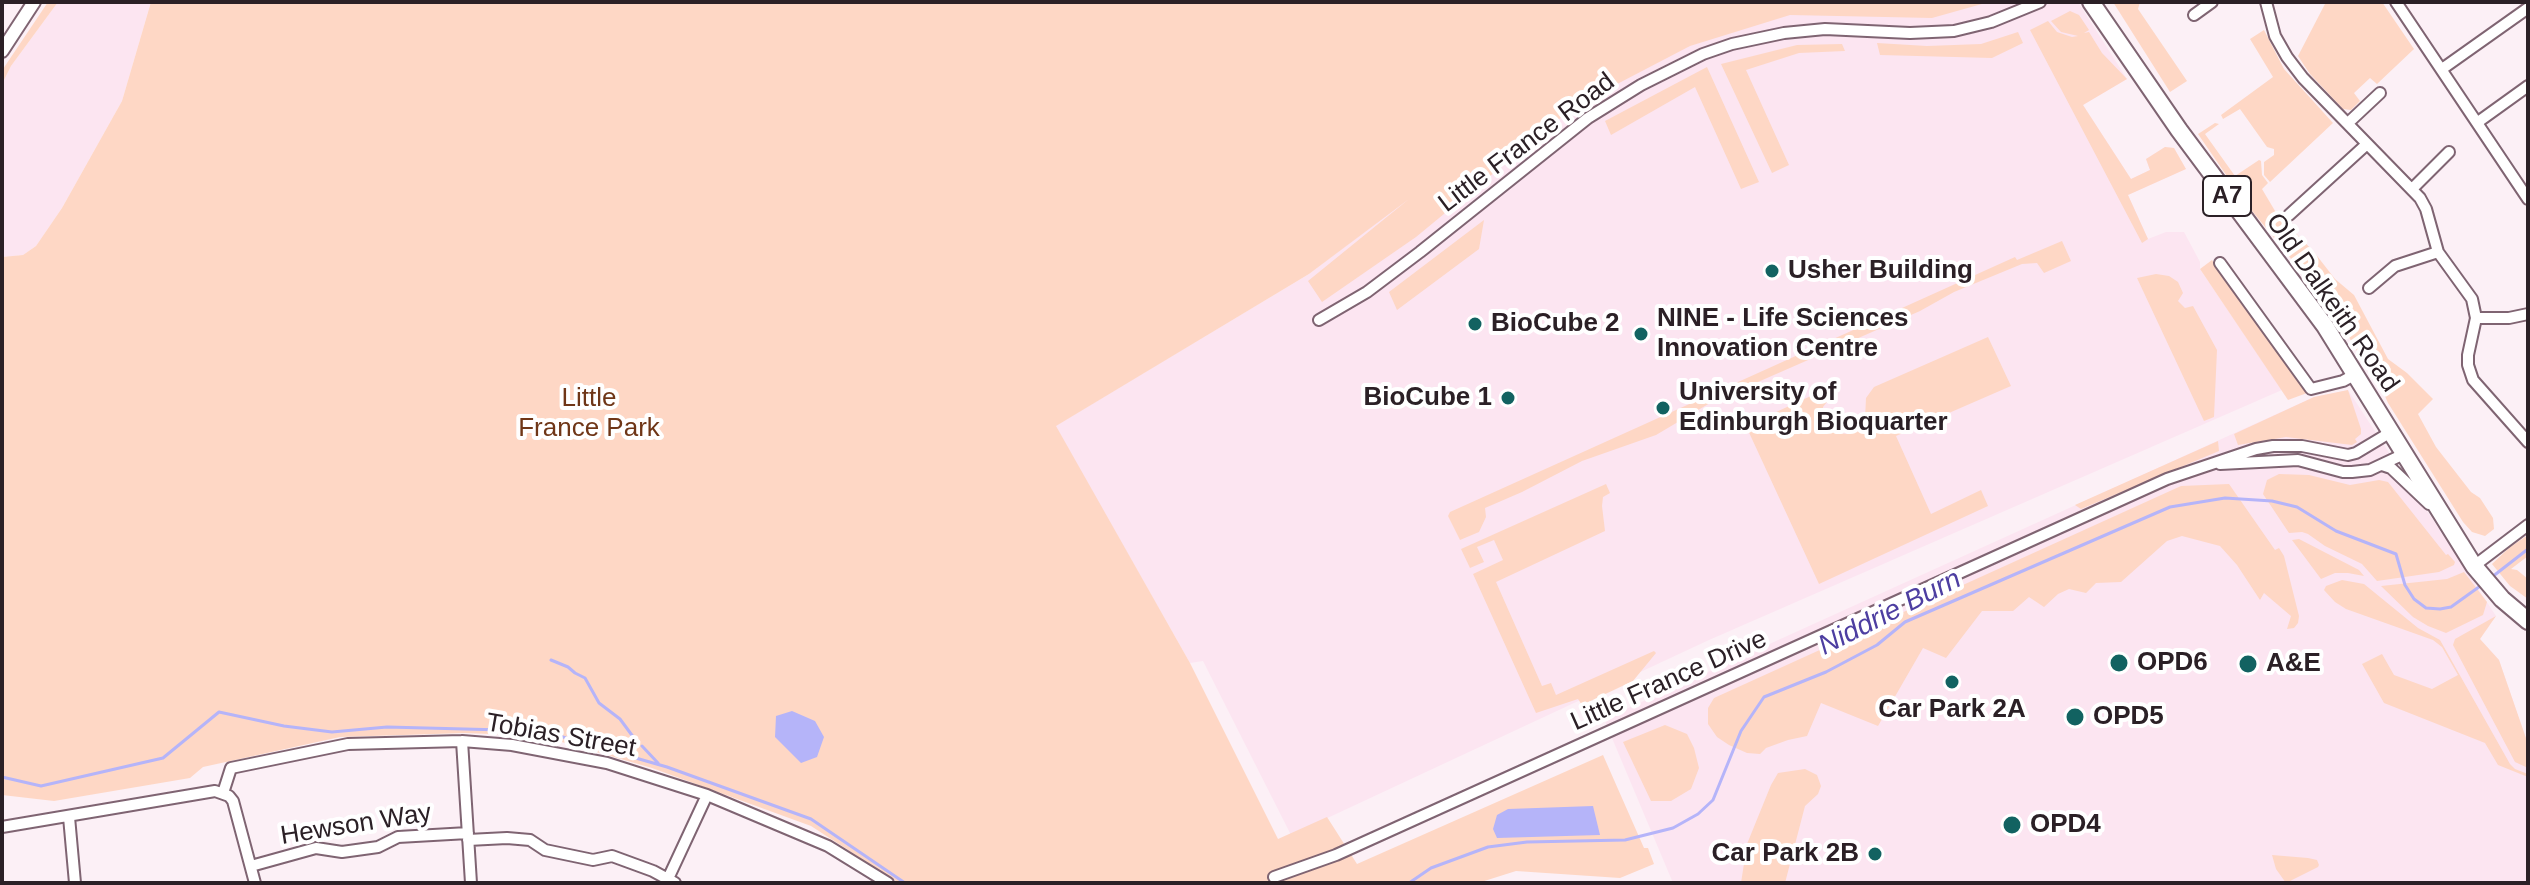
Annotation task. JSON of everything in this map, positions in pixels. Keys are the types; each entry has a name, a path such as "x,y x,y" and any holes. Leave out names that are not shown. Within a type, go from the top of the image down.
{"main road":[{"name":"Old Dalkeith Road","path":"2091,2 2179,130 2292,279 2356,374 2476,568 2490,586 2528,621"}],"street":[{"path":"2,51 34,2"},
{"name":"Little France Road","path":"2015,13 2033,2"},
{"name":"Little France Road","path":"1319,320 1367,292 1588,118 1641,85 1703,54 1732,44 1784,33 1825,29 1910,33 1954,31 2015,13 2040,2"},
{"path":"2194,15 2212,2"},
{"path":"2266,2 2275,36 2303,78 2412,189 2426,209 2438,252 2472,299 2476,318 2468,365 2473,380 2528,442"},
{"path":"2396,2 2528,199"},
{"path":"2442,69 2528,8"},
{"path":"2478,122 2528,86"},
{"path":"2348,123 2380,93"},
{"path":"2289,215 2367,144"},
{"path":"2412,189 2449,152"},
{"path":"2369,288 2395,266 2438,252"},
{"path":"2220,263 2311,389 2343,381 2356,374"},
{"path":"2476,318 2509,318 2528,314"},
{"name":"Little France Drive","path":"1274,877 1336,855 1612,732 2167,479 2273,446 2302,446 2348,455 2391,432"},
{"name":"Little France Drive","path":"2214,464 2298,460 2343,472 2370,470 2404,454"},
{"name":"Old Dalkeith Road","path":"2382,465 2403,478 2443,518"},
{"path":"2476,568 2528,525"},
{"path":"462,741 471,883"},
{"name":"Tobias Street","path":"223,793 231,768 348,744 462,741 512,745 607,763 707,795 828,846 888,883"},
{"path":"2,827 215,791 233,801 255,883"},
{"path":"670,882 707,795"},
{"path":"69,817 75,883"},
{"name":"Hewson Way","path":"251,866 316,848 342,852 378,847 398,837 468,836 530,840 545,850 593,860 612,856 670,882"}],"shaded area":[{"path":"58,2 151,2 122,101 62,208 36,246 23,255 2,257 2,84 11,66"},
{"name":"University of Edinburgh Bioquarter","path":"1693,2 2078,2 2127,79 2083,105 2131,179 2150,170 2146,159 2165,147 2174,148 2186,169 2128,195 2148,239 2166,232 2184,232 2200,262 2200,269 2282,390 1709,640 1291,835 1203,661 1190,663 1055,426 1309,274 1449,167"},
{"path":"2348,390 2496,616 2480,639 2499,660 2528,744 2528,883 1673,883 1604,719 2314,397"}],"green space":[{"path":"48,2 58,2 11,66 2,84 2,71"},
{"name":"Little France Park","path":"151,2 1989,2 1932,18 1790,15 1690,46 1575,106 1416,237 1322,302 1308,281 1409,199 1309,274 1056,426 1190,663 1278,839 1327,817 1357,864 1603,755 1654,864 1620,878 1516,871 1478,883 899,883 811,826 652,768 541,736 465,733 340,737 203,767 190,778 54,801 2,795 2,257 23,255 36,246 62,208 122,101"},
{"path":"2113,2 2140,2 2138,9 2187,81 2170,92"},
{"path":"2326,2 2382,2 2414,49 2377,84 2370,78 2354,93 2360,101 2351,110 2343,109 2310,74 2298,56"},
{"path":"2070,11 2079,15 2089,30 2084,33 2089,32 2102,53 2127,79 2083,105 2131,179 2150,170 2146,159 2165,147 2174,148 2186,169 2128,195 2148,239 2142,243 2030,30 2048,21 2057,32 2078,36 2061,32 2051,21"},
{"path":"2264,30 2284,69 2333,123 2270,182 2264,175 2264,162 2274,155 2274,149 2267,147 2240,109 2223,119 2221,115 2273,77 2250,39"},
{"path":"2018,32 2023,43 1992,58 1880,55 1877,43 1927,46 1981,44"},
{"path":"1842,44 1845,51 1799,53 1746,70 1789,165 1772,173 1721,64 1797,45"},
{"path":"1707,67 1759,182 1741,189 1695,87 1611,135 1605,121"},
{"path":"2215,123 2219,124 2205,134 2235,176 2261,161 2262,175 2268,183 2262,189 2281,221 2354,295 2388,359 2433,399 2418,414 2436,447 2493,518 2494,529 2485,536 2472,532 2463,522 2335,313 2244,201 2198,134"},
{"path":"1484,220 1479,249 1397,310 1389,292"},
{"path":"2062,241 2071,261 2044,273 2037,263 2022,264 1710,403 1656,435 1582,461 1485,508 1486,517 1479,532 1460,540 1448,516 1450,512 2015,257 2017,260"},
{"path":"2212,260 2307,393 2288,400 2200,269"},
{"path":"2156,274 2169,276 2178,282 2183,293 2178,301 2185,308 2193,306 2217,350 2214,417 2204,421 2137,278"},
{"path":"1988,337 2011,386 1896,436 1931,514 1981,490 1988,506 1819,584 1746,426 1828,388 1833,394 1823,407 1824,422 1834,433 1849,434 1862,426 1866,398 1874,387"},
{"path":"2348,390 2361,429 2361,434 2355,439 2357,442 2352,445 2286,437 2238,445 2234,434 2314,397"},
{"path":"2218,441 2219,451 2081,509 2075,505"},
{"path":"2279,474 2309,475 2350,485 2379,480 2388,482 2446,555 2455,562 2454,565 2439,572 2377,581 2362,564 2308,534 2289,533 2263,494 2267,480"},
{"path":"1606,484 1610,493 1603,497 1605,531 1496,582 1542,686 1551,683 1556,695 1654,651 1656,653 1633,681 1582,705 1578,699 1536,713 1473,574 1503,560 1494,540 1477,547 1484,562 1470,568 1461,549"},
{"path":"2229,484 2275,550 2279,548 2284,556 2299,616 2294,628 2287,629 2291,616 2264,593 2260,600 2220,546 2182,536 2167,541 2121,582 2096,583 2086,593 2069,589 2044,607 2029,597 2013,611 1982,611 1946,658 1923,648 1878,726 1821,703 1807,736 1766,748 1760,754 1747,753 1729,745 1717,737 1708,724 1708,708 1714,698 2181,486"},
{"path":"2528,535 2528,556 2511,569 2528,579 2528,599 2510,586 2492,564"},
{"path":"2299,539 2359,570 2364,576 2335,573 2321,579 2292,540"},
{"path":"2464,572 2487,602 2483,615 2446,633 2413,617 2381,586 2447,579"},
{"path":"2342,580 2364,584 2418,628 2440,640 2510,764 2528,774 2528,777 2498,765 2485,743 2384,703 2362,664 2382,654 2394,675 2432,689 2458,675 2442,647 2433,640 2346,609 2335,602 2324,590 2326,586"},
{"path":"2496,616 2480,639 2499,660 2528,744 2528,768 2515,762 2453,645 2455,639"},
{"path":"1665,725 1687,734 1699,768 1691,789 1671,801 1651,801 1623,742"},
{"path":"1805,769 1817,775 1821,786 1818,794 1805,806 1785,883 1741,883 1747,844 1771,785 1778,773"},
{"path":"2272,855 2308,858 2317,860 2319,865 2286,883 2276,869"}],"water":[{"path":"792,711 815,721 824,737 817,757 801,763 775,737 776,716"},
{"path":"1593,806 1600,835 1497,838 1493,829 1497,815 1508,809"}],"waterway":[{"name":"Niddrie Burn","path":"1409,883 1431,868 1488,847 1527,842 1625,840 1673,828 1698,814 1713,800 1741,731 1764,697 1826,672 1877,645 1905,622 2170,507 2225,498 2272,501 2297,507 2336,531 2396,554 2405,585 2414,599 2426,608 2451,607 2483,584"},
{"path":"2492,577 2528,549"},
{"path":"551,660 585,678 599,703 620,719 634,738"},
{"path":"2,777 41,786 163,758 219,712 284,726 332,732 387,727 542,731 667,767 811,819 905,883"},
{"path":"642,746 658,763"}],"place":[{"name":"Usher Building","path":"1772,271"},
{"name":"BioCube 2","path":"1475,324"},
{"name":"NINE - Life Sciences Innovation Centre","path":"1641,334"},
{"name":"BioCube 1","path":"1508,398"},
{"name":"University of Edinburgh Bioquarter","path":"1663,408"},
{"name":"OPD6","path":"2119,663"},
{"name":"A&E","path":"2248,664"},
{"name":"Car Park 2A","path":"1952,682"},
{"name":"OPD5","path":"2075,717"},
{"name":"OPD4","path":"2012,825"},
{"name":"Car Park 2B","path":"1875,854"}]}
